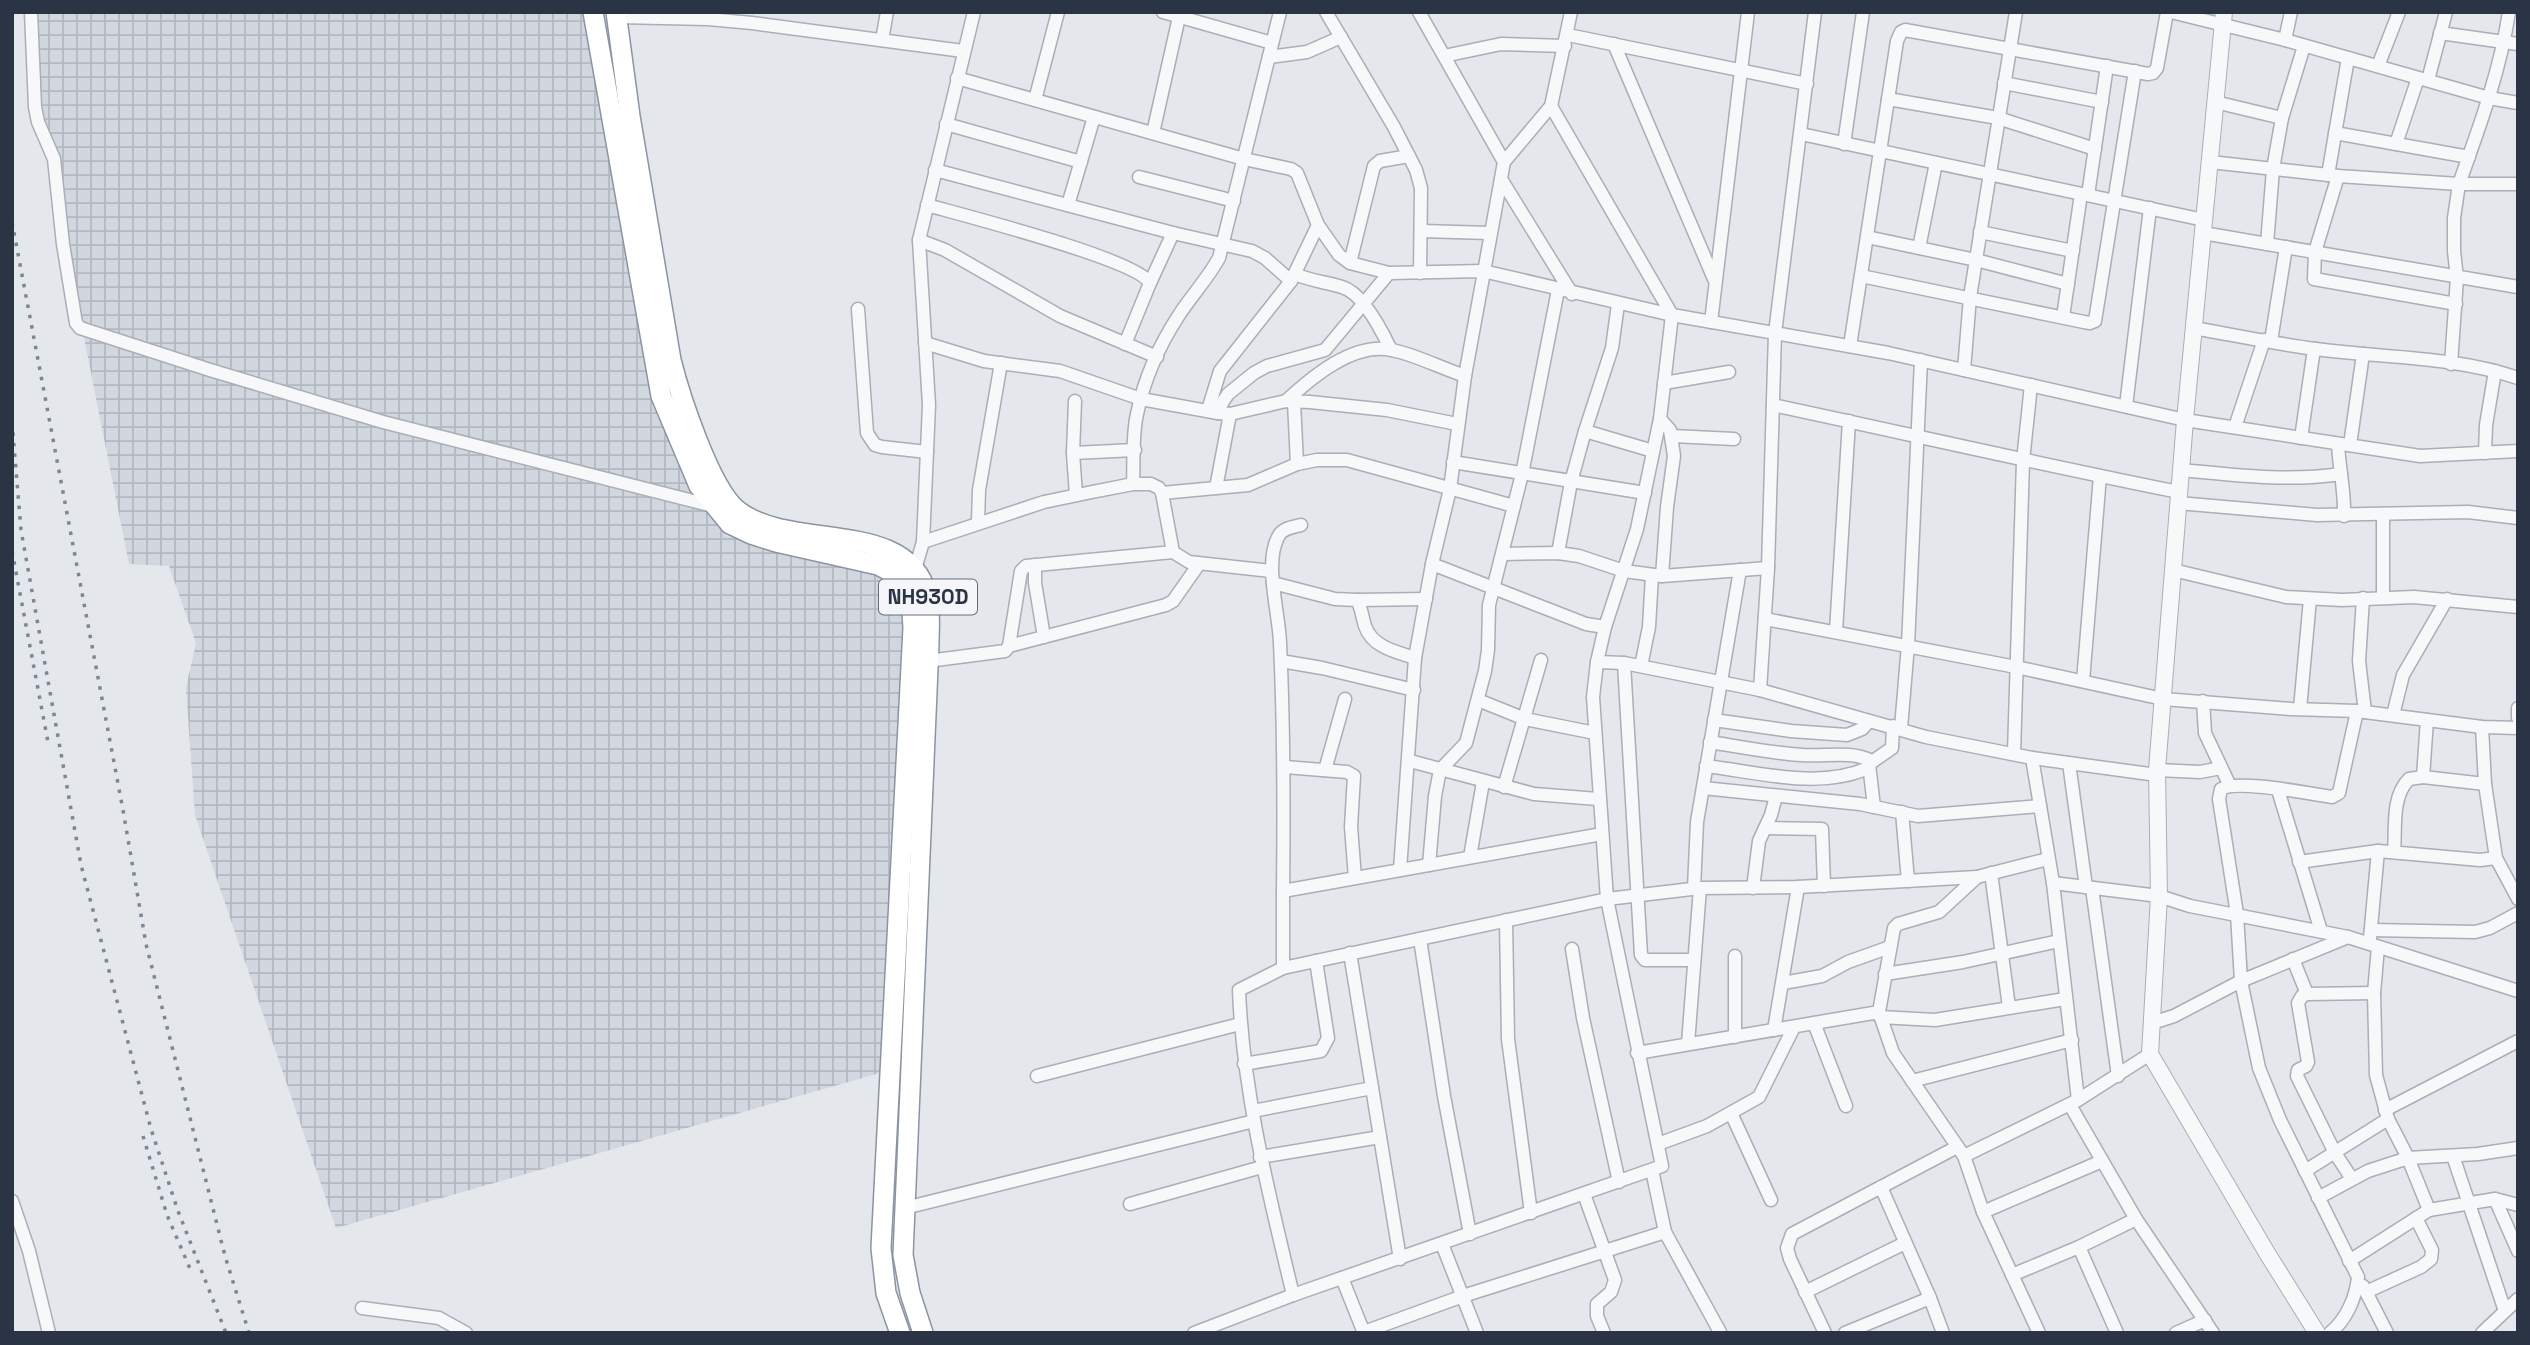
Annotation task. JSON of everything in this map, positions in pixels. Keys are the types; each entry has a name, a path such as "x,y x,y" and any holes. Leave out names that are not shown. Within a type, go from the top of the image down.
{"highway":[{"name":"NH930D","path":"593,12 661,396 699,486 730,524 751,534 908,574 924,586 929,607 928,661 903,1255 910,1293 923,1333"},
{"name":"NH930D","path":"616,15 629,116 671,360 680,393 718,488 738,511 761,523 778,529 889,550 906,559 913,628 881,1248 886,1293 900,1333"}],"street":[{"path":"31,12 35,107 38,122 54,159 76,323 80,328 383,422 713,506"},
{"path":"777,27 780,12"},
{"path":"882,40 887,12"},
{"path":"908,574 923,542 929,405 919,240 974,12"},
{"path":"1035,100 1058,12"},
{"path":"1163,12 1272,43"},
{"path":"1133,484 1136,416 1141,399 1157,357 1179,314 1208,278 1225,243 1280,12"},
{"path":"1326,12 1394,127 1421,188 1420,273"},
{"path":"1419,12 1504,162"},
{"path":"1400,870 1415,690 1415,657 1432,564 1450,489 1457,424 1504,162 1551,106 1571,12"},
{"path":"1710,322 1748,12"},
{"path":"1760,690 1768,568 1775,333 1815,12"},
{"path":"1844,144 1863,12"},
{"path":"1850,346 1897,41 1905,30 2148,74 2156,71 2169,12 2223,19 2304,47 2489,98 2518,103"},
{"path":"2285,40 2291,12"},
{"path":"2378,66 2399,12"},
{"path":"2396,144 2423,79 2446,12"},
{"path":"2451,364 2457,278 2454,218 2459,184 2511,44 2509,12"},
{"path":"1964,370 1969,297 2010,49 2012,13"},
{"path":"616,15 708,19 963,51"},
{"path":"1153,133 1179,17"},
{"path":"2223,19 2193,328 2157,772 2159,896 2150,1054 2317,1333"},
{"path":"2440,33 2511,44"},
{"path":"1269,57 1307,52 1341,37"},
{"path":"1444,56 1501,44 1566,41 1614,44 1807,84"},
{"path":"1614,44 1715,282"},
{"path":"2267,244 2273,169 2282,118 2304,47"},
{"path":"2348,58 2334,133 2333,176 2315,252 2314,279 2456,304"},
{"path":"2063,317 2073,251 2095,149 2107,66"},
{"path":"1861,276 2090,323 2095,321 2098,316 2136,71"},
{"path":"957,78 1244,159 1291,169 1297,173 1318,225 1339,256 1350,263 1389,273 1483,271 1618,304 1921,360 2185,420 2420,456 2518,451"},
{"path":"2004,83 2102,102"},
{"path":"1888,99 1998,118 2095,149"},
{"path":"2215,102 2282,118"},
{"path":"1194,1333 1293,1294 1662,1166 1607,899 1592,697 1605,627 1637,529 1645,493 1660,419 1672,315 1551,106"},
{"path":"1068,205 1094,117"},
{"path":"946,124 1081,162"},
{"path":"2334,133 2469,157"},
{"path":"1801,134 2150,208 2203,227 2267,244 2518,287"},
{"path":"1350,263 1376,163 1409,156"},
{"path":"2210,162 2333,176 2459,184 2518,184"},
{"path":"1919,248 1936,163"},
{"path":"935,170 1259,253 1293,278 1350,290 1380,328 1391,350"},
{"path":"1139,177 1234,201"},
{"path":"1501,179 1572,294"},
{"path":"927,205 1068,245 1122,266 1147,279 1150,284"},
{"path":"2126,406 2150,208"},
{"path":"1216,488 1220,371 1293,278 1318,225"},
{"path":"1421,231 1490,233"},
{"path":"1980,232 2073,251"},
{"path":"1125,344 1173,233"},
{"path":"1867,237 1976,260 2068,284"},
{"path":"919,240 945,250 1035,303 1157,357"},
{"path":"2235,427 2267,341 2286,247"},
{"path":"1218,412 1228,394 1254,373 1267,366 1325,350 1389,273"},
{"path":"1429,865 1440,770 1466,743 1478,700 1489,650 1489,605 1522,474 1558,290"},
{"path":"1558,553 1585,431 1612,348 1618,304"},
{"path":"858,309 867,433 875,445 927,452"},
{"path":"2193,328 2314,349 2495,370 2518,378"},
{"path":"925,343 1001,363 1060,371 1141,399 1218,412 1290,402 1387,410 1457,424"},
{"path":"2301,438 2314,349"},
{"path":"1297,464 1290,402 1302,386 1340,359 1363,352 1391,350 1465,376"},
{"path":"2344,516 2341,474 2344,444 2363,354"},
{"path":"1706,766 1830,778 1853,775 1892,748 1908,646 1921,360"},
{"path":"978,522 980,480 1001,363"},
{"path":"2485,453 2486,425 2495,370"},
{"path":"1664,383 1729,372"},
{"path":"2014,753 2023,461 2031,385"},
{"path":"1075,401 1073,453 1076,495"},
{"path":"1773,405 2101,476 2179,498 2344,516 2468,512 2518,518"},
{"path":"1641,666 1674,456 1670,430 1660,419"},
{"path":"1836,631 1849,421"},
{"path":"1585,431 1653,451"},
{"path":"1672,436 1734,439"},
{"path":"1073,453 1135,450"},
{"path":"1162,493 1248,485 1297,464 1317,460 1347,460 1514,506"},
{"path":"1453,463 1645,493"},
{"path":"2181,470 2283,478 2314,478 2341,474"},
{"path":"2083,681 2101,476"},
{"path":"923,542 978,522 1076,495 1133,484 1151,484 1162,493 1173,552"},
{"path":"2383,514 2383,597"},
{"path":"1283,968 1285,767 1281,661 1272,577 1279,534 1301,525"},
{"path":"928,661 1005,651 1009,646 1021,571 1026,566 1173,552 1189,562 1272,577 1335,599 1426,599"},
{"path":"1503,554 1558,553 1579,556 1623,571 1657,576 1768,568"},
{"path":"1009,646 1166,606 1173,601 1199,564"},
{"path":"1432,564 1586,624 1605,627"},
{"path":"1035,565 1035,583 1044,637"},
{"path":"1688,1044 1695,960 1697,822 1740,570"},
{"path":"2173,570 2286,597 2447,599 2518,607"},
{"path":"2362,598 2359,660 2361,712 2339,793 2332,797 2230,786 2221,789 2219,799 2237,914 2241,981 2259,1068 2305,1171 2386,1333"},
{"path":"2300,709 2310,599"},
{"path":"2393,715 2403,675 2447,599"},
{"path":"1357,600 1362,608 1368,633 1381,646 1415,657"},
{"path":"1765,619 2016,667 2163,699 2361,712 2482,727 2518,728"},
{"path":"1504,787 1541,660"},
{"path":"1281,661 1415,690"},
{"path":"1597,662 1625,663 1760,690 1926,737 2032,758 2157,772 2200,772 2221,768"},
{"path":"1625,663 1643,958 1695,960"},
{"path":"1325,770 1345,699"},
{"path":"1478,700 1525,719 1595,733"},
{"path":"2203,702 2205,733 2230,786"},
{"path":"2518,708 2518,718"},
{"path":"1714,720 1791,731 1847,735 1862,729 1869,721"},
{"path":"2423,776 2427,720"},
{"path":"2482,727 2485,784 2496,858 2518,900"},
{"path":"1710,742 1805,756 1857,755 1870,764 1874,807"},
{"path":"2032,758 2053,883 2072,1040 2074,1103 2102,1161 2136,1219 2213,1333"},
{"path":"1409,761 1504,787 1561,798 1598,799"},
{"path":"2069,763 2118,1076"},
{"path":"1285,767 1347,772 1354,776 1351,827 1355,878"},
{"path":"2395,852 2400,792 2409,779 2423,776 2485,784"},
{"path":"1470,857 1483,782"},
{"path":"1703,788 1931,816 2040,806"},
{"path":"2278,790 2321,931"},
{"path":"1753,888 1757,848 1776,796"},
{"path":"1902,812 1908,881"},
{"path":"1765,828 1822,829 1824,886"},
{"path":"1283,891 1602,834"},
{"path":"2299,862 2378,851 2480,860 2496,858"},
{"path":"2378,851 2371,930 2374,945 2376,1076 2386,1114 2429,1210"},
{"path":"1293,1294 1261,1162 1244,1064 1239,990 1283,968 1607,899 1697,888 1824,886 1977,877 2048,859"},
{"path":"1991,873 2009,1007"},
{"path":"1977,877 1939,912 1898,924 1892,933 1880,1015 1893,1053 1961,1151 1983,1212 2039,1333"},
{"path":"2053,883 2159,896 2190,906 2348,937 2518,991"},
{"path":"1774,1030 1798,887"},
{"path":"2371,930 2475,932 2490,928 2518,913"},
{"path":"1506,920 1508,1039 1531,1213"},
{"path":"2152,1023 2174,1016 2241,981 2348,937"},
{"path":"1420,939 1444,1096 1470,1234"},
{"path":"1885,974 2059,941"},
{"path":"1783,983 1822,976 1848,962 1890,947"},
{"path":"1572,949 1583,1018 1619,1182"},
{"path":"1350,953 1400,1259"},
{"path":"1735,956 1735,1037"},
{"path":"2292,959 2307,994"},
{"path":"1244,1064 1321,1051 1325,1046 1328,1038 1316,961"},
{"path":"2352,1179 2335,1153 2297,1076 2298,1070 2308,1064 2298,1003 2302,996 2307,994 2374,993"},
{"path":"1637,1053 1814,1023 1880,1015 1936,1020 2065,999"},
{"path":"1814,1023 1846,1106"},
{"path":"1037,1076 1240,1024"},
{"path":"1658,1144 1707,1126 1759,1097 1794,1027"},
{"path":"1912,1081 2072,1040"},
{"path":"2305,1171 2335,1153 2386,1114 2518,1041"},
{"path":"1825,1333 1787,1251 1792,1234 1881,1187 2074,1103 2150,1054"},
{"path":"905,1208 1372,1087"},
{"path":"1731,1113 1771,1200"},
{"path":"1130,1204 1261,1162 1380,1138"},
{"path":"2318,1198 2388,1163 2408,1158 2518,1148"},
{"path":"2453,1156 2505,1311"},
{"path":"1983,1212 2102,1161"},
{"path":"1651,1170 1665,1231 1720,1332"},
{"path":"1881,1187 1930,1297 1943,1333"},
{"path":"1584,1194 1615,1285 1597,1304 1597,1316 1604,1333"},
{"path":"2495,1199 2518,1251"},
{"path":"2349,1261 2429,1210 2495,1199 2518,1205"},
{"path":"12,1201 29,1251 49,1333"},
{"path":"2366,1293 2421,1267 2431,1259 2432,1250 2416,1218"},
{"path":"2012,1275 2136,1219"},
{"path":"1342,1278 1364,1333 1399,1327 1463,1296 1665,1231"},
{"path":"1805,1292 1905,1243"},
{"path":"1442,1244 1477,1333"},
{"path":"2079,1247 2117,1333"},
{"path":"2330,1333 2344,1318 2358,1277"},
{"path":"1845,1333 1930,1297"},
{"path":"2482,1333 2518,1299"},
{"path":"362,1308 466,1333"},
{"path":"2176,1333 2205,1320"}],"shaded area":[{"path":"28,12 592,12 652,361 693,491 726,536 862,569 895,582 903,620 887,1071 336,1228 195,815 186,688 196,643 169,566 129,564 32,76"}],"railway":[{"path":"12,222 146,944 225,1256 249,1333"},
{"path":"12,422 21,530 81,865 151,1129 178,1211 226,1333"},
{"path":"12,551 48,742"},
{"path":"143,1136 167,1215 191,1271"}]}
